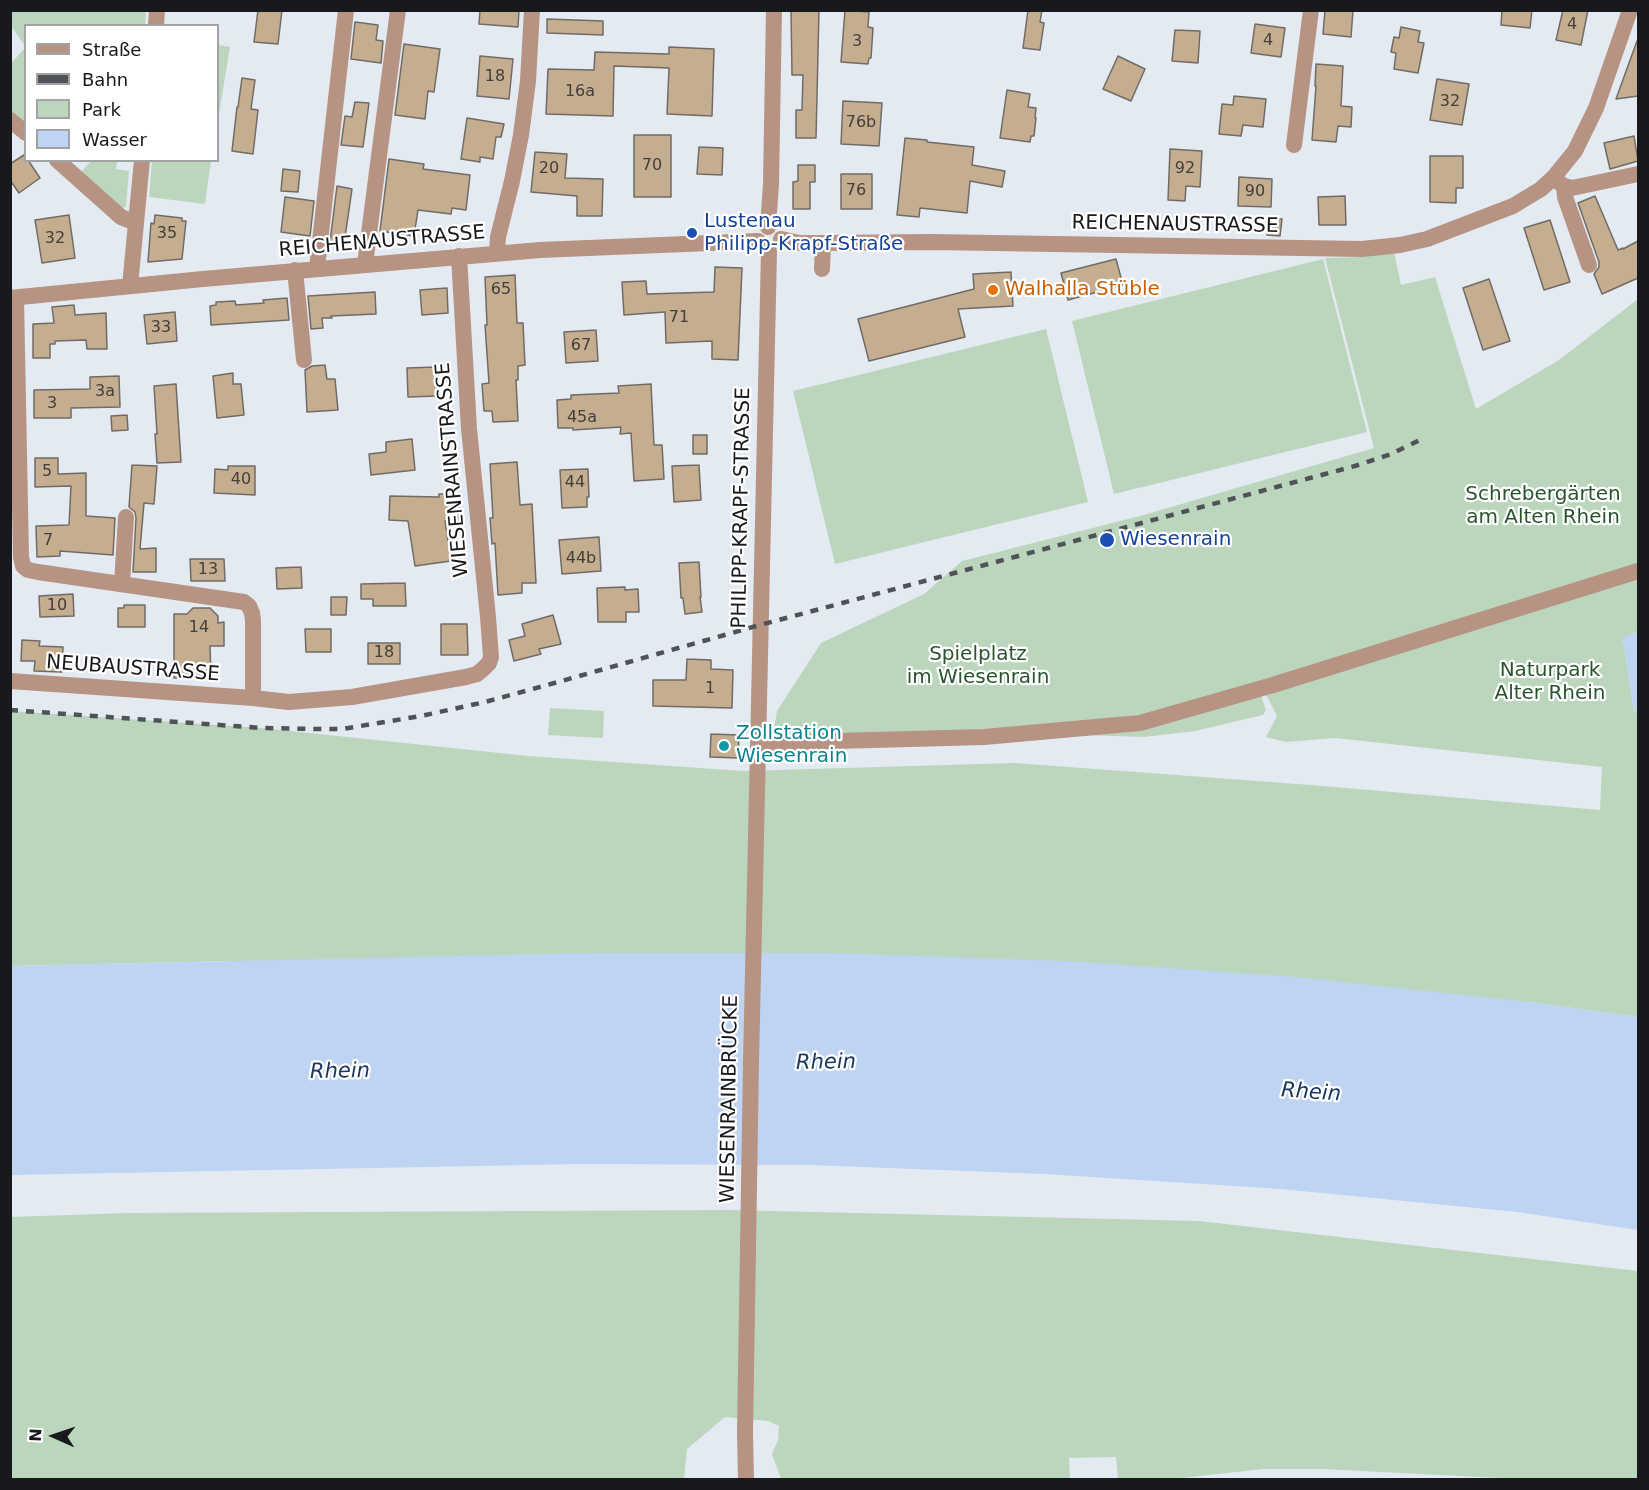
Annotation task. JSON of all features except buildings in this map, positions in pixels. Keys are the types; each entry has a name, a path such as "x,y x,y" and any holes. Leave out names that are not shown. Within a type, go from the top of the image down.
{"street":[{"path":"317,268 346,10"},
{"path":"365,264 398,10"},
{"path":"497,253 498,237 521,135 528,81 532,10"},
{"path":"769,244 760,232 768,227 771,184 774,10"},
{"path":"1294,145 1311,10"},
{"name":"REICHENAUSTRASSE","path":"13,298 295,270 549,249 932,242 1362,249 1400,245 1439,235 1513,206 1541,189 1558,182 1596,108 1630,10"},
{"path":"10,120 24,131"},
{"path":"59,162 121,217 136,223"},
{"path":"130,286 142,162"},
{"path":"1558,182 1572,188 1638,174"},
{"path":"1558,182 1566,196 1590,265"},
{"path":"822,269 823,243"},
{"name":"PHILIPP-KRAPF-STRASSE","path":"758,766 769,244"},
{"name":"WIESENRAINSTRASSE","path":"459,256 469,429 491,657 489,663 477,674"},
{"path":"295,270 304,360"},
{"path":"13,298 15,472 22,566 38,572 244,602 249,606 253,620 253,698"},
{"path":"122,584 126,517"},
{"path":"758,748 798,742 984,737 1140,723 1273,685 1638,571"},
{"name":"NEUBAUSTRASSE","path":"10,681 289,702 351,697 477,674"},
{"path":"758,748 799,750"},
{"name":"WIESENRAINBRÜCKE","path":"746,1479 751,1062 758,766"}],"green space":[{"path":"11,10 146,10 145,24 24,24 24,45 11,26"},
{"path":"219,45 230,47 219,114"},
{"path":"24,49 24,125 11,113 11,63"},
{"path":"90,162 117,162 116,169 129,171 126,206 122,209 80,173"},
{"path":"152,162 211,162 205,204 149,197"},
{"path":"1394,252 1401,285 1435,277 1476,409 1559,360 1638,299 1638,631 1623,638 1634,711 1638,712 1638,1017 1529,1002 230,961 11,966 10,711 262,728 528,756 743,771 1015,763 1600,810 1602,767 1335,738 1286,742 1266,737 1277,716 1260,683 1145,714 1053,726 772,740 777,711 821,643 924,594 962,561 1140,516 1374,448 1325,258 1359,257"},
{"path":"1323,259 1367,432 1114,494 1072,321"},
{"path":"1046,329 1088,502 835,564 793,391"},
{"path":"1259,689 1266,710 1263,715 1195,731 1144,737 1082,735"},
{"path":"550,708 604,711 603,738 548,735"},
{"path":"728,1210 1199,1221 1638,1271 1638,1479 1518,1479 1323,1469 1263,1469 1173,1479 1118,1480 1116,1457 1069,1458 1070,1479 781,1479 772,1454 778,1440 779,1426 768,1421 725,1417 687,1449 684,1479 11,1479 10,1217 127,1213"}],"water":[{"path":"1638,631 1638,712 1634,711 1623,638"},
{"name":"Rhein","path":"592,953 829,953 1067,961 1296,977 1529,1002 1638,1017 1638,1230 1517,1212 1281,1189 1045,1174 811,1165 581,1164 11,1175 10,966"}],"railway":[{"path":"10,710 262,728 314,729 342,729 421,716 485,702 760,625 1355,466 1391,454 1424,438"}],"place":[{"name":"Lustenau Philipp-Krapf-Straße","path":"692,233"},
{"name":"Walhalla Stüble","path":"993,290"},
{"name":"Wiesenrain","path":"1107,540"},
{"name":"Zollstation Wiesenrain","path":"724,746"}],"park label":[{"name":"Schrebergärten am Alten Rhein","path":"1543,506"},
{"name":"Spielplatz im Wiesenrain","path":"978,666"},
{"name":"Naturpark Alter Rhein","path":"1550,682"}]}
